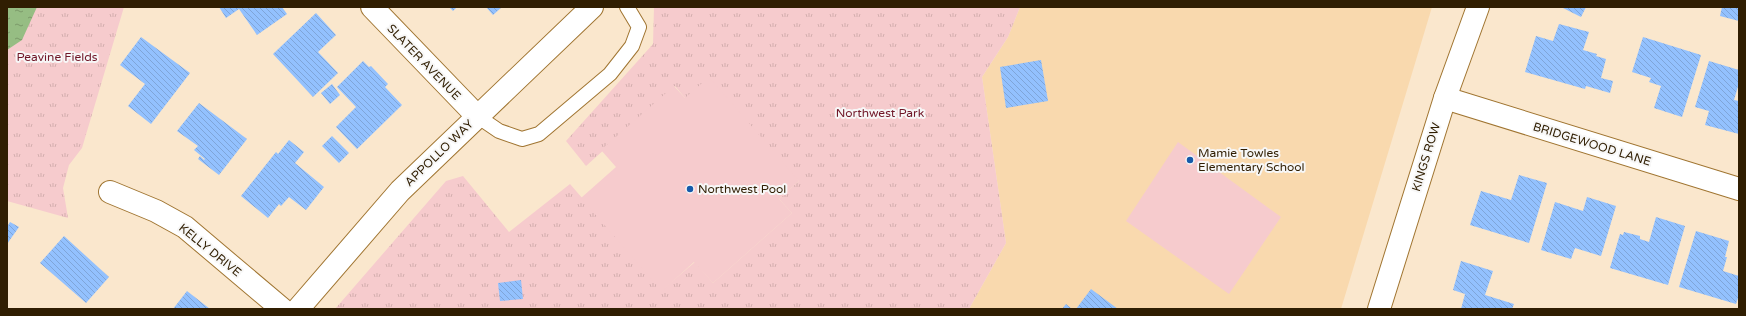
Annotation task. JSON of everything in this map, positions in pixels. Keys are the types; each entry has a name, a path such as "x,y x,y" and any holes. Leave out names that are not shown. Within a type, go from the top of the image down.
{"street":[{"name":"SLATER AVENUE","path":"372,7 477,116"},
{"name":"APPOLLO WAY","path":"298,309 400,190 592,7"},
{"name":"KINGS ROW","path":"1379,309 1445,98 1478,7"},
{"name":"BRIDGEWOOD LANE","path":"1445,98 1739,189"},
{"name":"KELLY DRIVE","path":"110,192 156,211 185,227 282,309"}],"lane":[{"path":"477,116 499,131 522,139 539,134 610,74 632,46 639,27 627,7"}],"shaded area":[{"name":"Mamie Towles Elementary School","path":"1020,7 1432,7 1341,309 969,309 1006,243 982,77 1008,37"}],"green space":[{"name":"Peavine Fields","path":"7,7 124,7 82,148 69,165 63,188 68,218 7,201"},
{"name":"Northwest Park","path":"654,7 1020,7 1008,37 982,77 1006,243 969,309 335,309 446,181 463,176 509,232 570,184 662,290 695,262 713,283 792,213 779,199 799,181 685,98 675,86 586,166 566,141 653,44"},
{"name":"Northwest Pool","path":"709,77 799,181 779,199 792,213 713,283 694,262 662,291 581,198 616,167 601,150 674,86 685,98"},
{"path":"1178,142 1281,217 1229,294 1126,221"},
{"path":"508,292 528,309 497,309"}],"water":[{"path":"7,7 37,7 22,40 7,50"}],"building":[{"path":"219,7 282,7 287,14 257,35 239,9 226,18"},
{"path":"449,7 457,7 453,11"},
{"path":"486,7 502,7 493,15"},
{"path":"1561,7 1586,7 1581,17"},
{"path":"1722,7 1739,7 1739,21 1720,16"},
{"path":"316,13 336,35 318,52 338,73 313,97 273,54"},
{"path":"1559,24 1589,32 1583,50 1597,54 1596,56 1606,59 1601,78 1613,81 1610,93 1586,86 1585,89 1525,72 1536,36 1553,41"},
{"path":"141,37 190,73 151,124 128,106 145,84 120,65"},
{"path":"1643,37 1701,55 1682,117 1654,108 1661,86 1649,82 1651,78 1632,72"},
{"path":"1041,60 1048,101 1006,108 1000,67"},
{"path":"363,61 369,67 371,66 388,84 385,87 402,105 357,149 336,127 356,107 337,87"},
{"path":"1709,61 1739,70 1739,83 1734,100 1739,101 1739,134 1705,125 1709,111 1695,107"},
{"path":"332,84 340,95 330,104 321,93"},
{"path":"199,103 247,139 219,175 198,159 200,156 204,160 205,159 194,150 198,146 177,131"},
{"path":"332,136 349,153 339,163 322,146"},
{"path":"289,140 304,152 295,163 324,187 306,210 289,197 281,206 279,204 268,218 241,196 276,152 278,154"},
{"path":"1519,175 1547,183 1529,243 1470,225 1481,191 1511,200"},
{"path":"1587,197 1616,206 1601,256 1575,248 1571,259 1541,250 1555,202 1583,211"},
{"path":"1656,217 1685,226 1668,285 1610,268 1620,234 1623,235 1624,232 1640,236 1640,239 1649,242"},
{"path":"10,222 19,227 7,244 7,227"},
{"path":"1696,231 1729,241 1723,271 1739,276 1739,295 1736,304 1679,287"},
{"path":"64,236 109,277 86,303 40,263"},
{"path":"1461,261 1493,271 1485,295 1514,304 1512,309 1461,309 1465,294 1453,290"},
{"path":"521,280 523,299 500,301 498,283"},
{"path":"1091,289 1118,309 1076,309"},
{"path":"187,291 210,309 173,309"},
{"path":"1066,304 1072,309 1062,309"}],"place":[{"name":"Mamie Towles Elementary School","path":"1190,160"},
{"name":"Northwest Pool","path":"690,189"}]}
